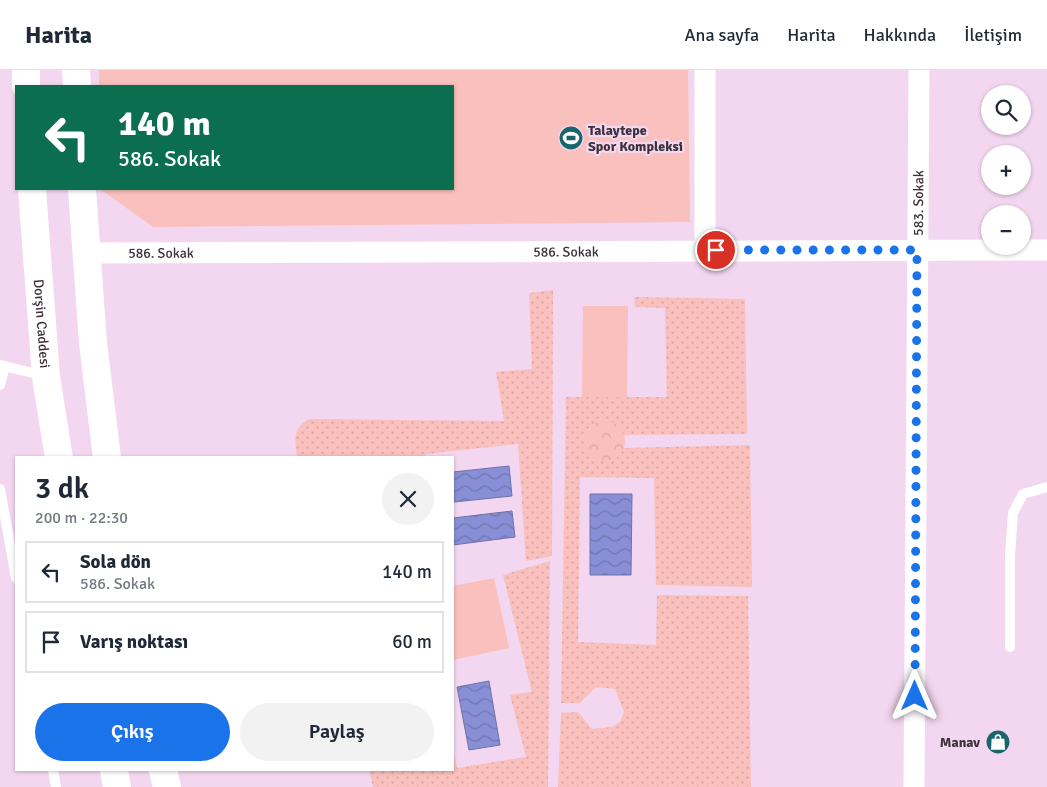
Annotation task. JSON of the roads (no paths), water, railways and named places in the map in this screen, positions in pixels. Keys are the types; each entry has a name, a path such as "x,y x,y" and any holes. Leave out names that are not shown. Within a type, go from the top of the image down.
{"main road":[{"path":"26,70 26,85"},
{"path":"76,70 77,85"},
{"name":"Dorşin Caddesi","path":"32,190 46,377 59,456"},
{"path":"82,190 85,253 93,343 108,456"},
{"path":"114,771 117,787"},
{"path":"163,771 167,787"}],"street":[{"path":"705,70 705,250"},
{"name":"583. Sokak","path":"914,787 919,70"},
{"name":"586. Sokak","path":"85,253 1047,250"}],"lane":[{"path":"0,385 2,365 46,377"},
{"path":"1010,647 1010,556 1013,513 1023,494 1047,487"},
{"path":"0,489 15,572"},
{"path":"53,771 56,787"}],"water":[{"path":"509,466 512,496 454,502 454,472"},
{"path":"590,494 632,494 631,575 590,575"},
{"path":"512,511 515,537 454,545 454,518"},
{"path":"489,681 500,745 469,750 457,687"}],"place":[{"name":"Talaytepe Spor Kompleksi","path":"571,138"},
{"name":"Manav","path":"998,742"}]}
